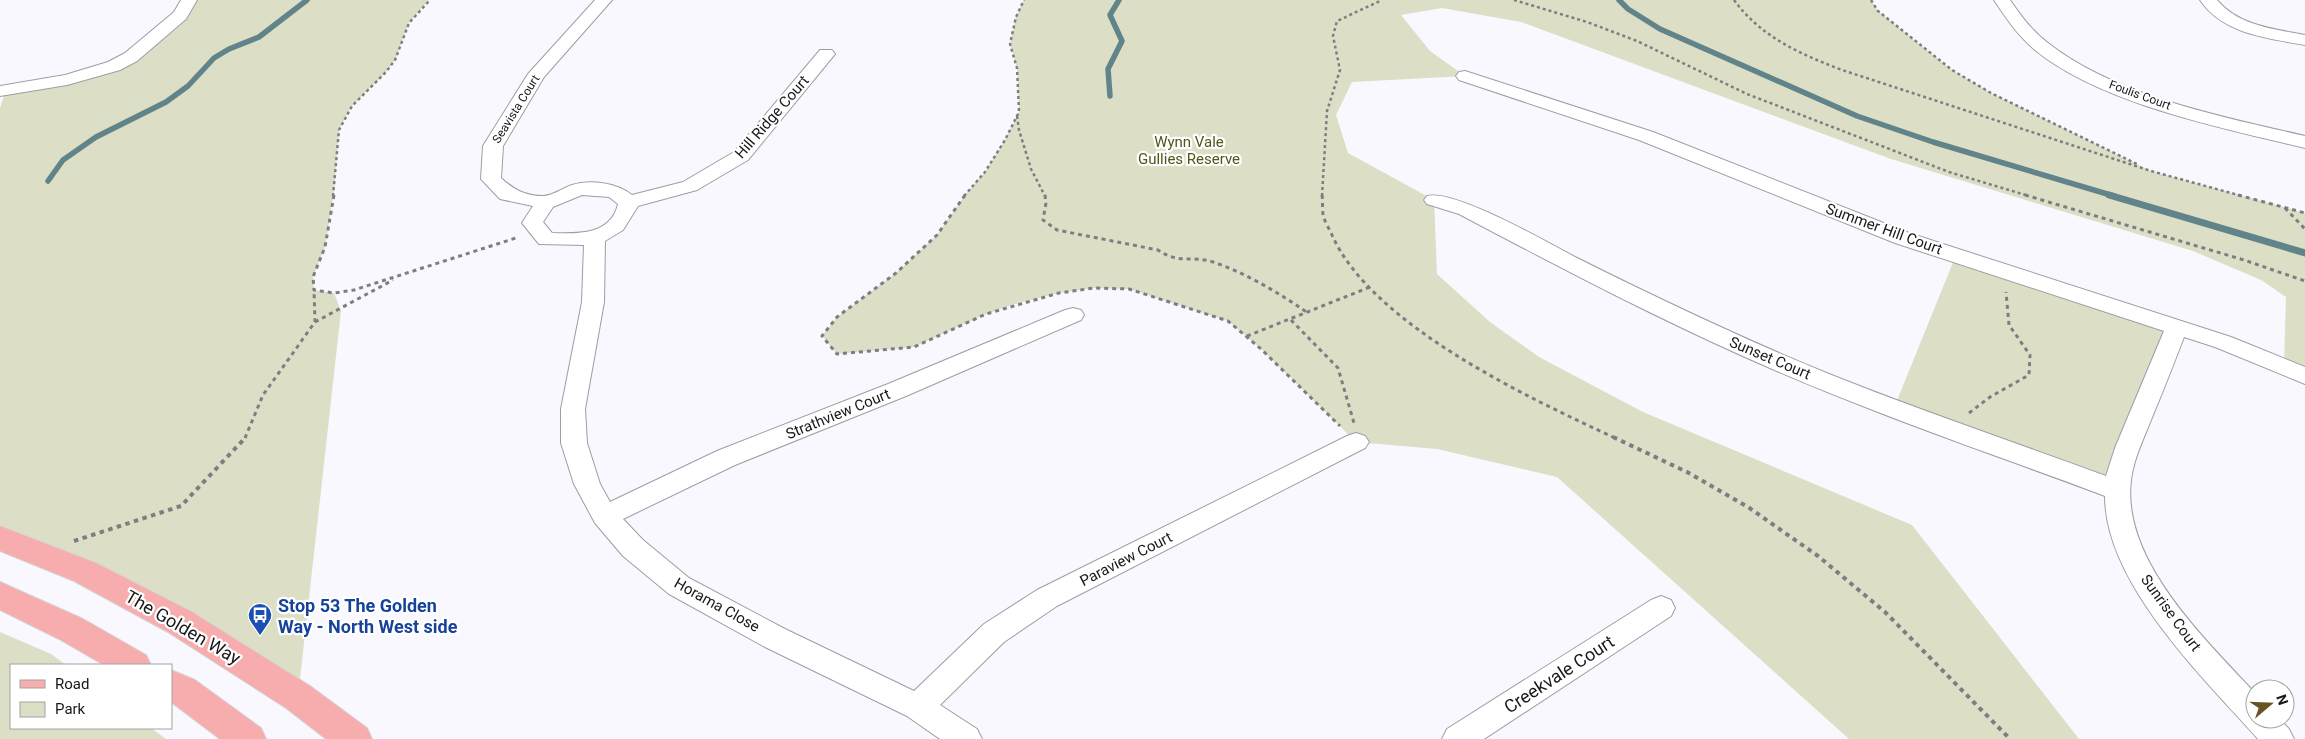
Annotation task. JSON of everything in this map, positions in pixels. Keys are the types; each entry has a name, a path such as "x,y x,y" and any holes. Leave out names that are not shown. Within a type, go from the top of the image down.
{"main road":[{"name":"The Golden Way","path":"0,538 85,572 180,622 283,687 354,739"},
{"path":"0,595 71,629 132,664"},
{"path":"172,686 183,691 248,739"}],"street":[{"path":"0,108 3,91 67,80 114,66 130,57 180,15 189,0"},
{"name":"Seavista Court","path":"546,203 507,195 491,179 493,146 537,74 604,0"},
{"name":"Foulis Court","path":"2002,0 2013,17 2046,50 2104,82 2175,108 2305,142"},
{"path":"2208,0 2220,14 2237,23 2305,40"},
{"name":"Hill Ridge Court","path":"628,202 690,186 741,156 826,54"},
{"name":"Summer Hill Court","path":"1465,76 1646,136 1902,238 2248,351 2305,376"},
{"path":"580,189 614,190 628,202 628,206 616,226 595,237 581,241 546,239 532,223 546,203 580,189"},
{"name":"Sunset Court","path":"1434,200 1466,210 1678,318 1780,363 2117,490"},
{"name":"Horama Close","path":"595,237 593,302 573,409 574,443 588,484 604,516 633,548 679,586 775,638 918,708 966,739"},
{"name":"Strathview Court","path":"604,516 726,458 897,390 1073,315"},
{"name":"Sunrise Court","path":"2177,327 2123,459 2117,490 2118,504 2124,536 2148,585 2182,634 2245,703"},
{"name":"Paraview Court","path":"918,708 994,633 1047,598 1356,442"},
{"name":"Creekvale Court","path":"1458,739 1661,608"},
{"path":"2269,729 2278,739"}],"path":[{"path":"316,322 313,277 325,247 334,192 339,130 352,106 386,72 395,60 409,23 430,0"},
{"path":"1024,0 1016,17 1010,44 1017,68 1019,112 985,172 965,195 937,235 896,273 837,317 822,336 837,354 914,347 986,314 1015,304 1059,293 1094,288 1129,289 1228,321 1356,442"},
{"path":"1382,0 1337,21 1333,36 1340,70 1327,111 1322,182 1322,215 1339,251 1370,287 1410,323 1451,352 1557,411 1687,472 1748,507 1810,550 1884,612 2010,739"},
{"path":"1514,0 1587,22 1637,41 1747,94 1949,172 2244,260 2305,281"},
{"path":"1734,0 1744,15 1777,41 1801,54 1842,70 1890,84 2151,171 2305,213"},
{"path":"1871,0 1878,11 1952,70 1991,93 2151,171"},
{"path":"1017,116 1018,134 1027,150 1031,168 1046,195 1043,220 1056,230 1158,250 1170,258 1210,261 1224,266 1289,300 1308,313"},
{"path":"2285,207 2305,229"},
{"path":"314,290 334,293 354,290 539,231"},
{"path":"1949,428 1961,420 1974,407 2012,387 2029,375 2030,355 2009,324 2005,286 2012,273"},
{"path":"37,553 181,506 246,437 263,395 316,322 402,275"},
{"path":"1246,336 1291,320 1370,287"},
{"path":"1291,320 1338,368 1353,417 1356,442"}],"green space":[{"path":"189,0 429,0 409,23 395,60 386,72 352,106 339,130 334,192 325,247 313,277 314,290 334,293 341,311 298,697 0,538 0,108 6,90 114,66"},
{"name":"Wynn Vale Gullies Reserve","path":"1024,0 1871,0 1878,11 1952,70 1991,93 2151,171 2305,213 2305,376 2284,366 2286,297 2261,280 2193,251 1891,159 1521,22 1442,8 1401,15 1430,51 1465,76 1352,82 1336,115 1348,153 1434,200 1437,274 1490,322 1539,357 1643,412 1912,525 2079,739 1849,739 1557,477 1437,449 1356,442 1261,349 1228,321 1129,289 1094,288 1059,293 1015,304 986,314 914,347 837,354 822,336 837,317 896,273 937,235 965,195 985,172 1005,140 1019,112 1017,68 1010,44 1016,17"},
{"path":"1956,255 2177,327 2117,490 1894,408"},
{"path":"0,632 51,654 65,664 10,664 10,729 152,729 166,739 0,739"}],"waterway":[{"path":"48,181 63,160 96,137 166,102 188,86 214,58 229,49 259,37 307,0"},
{"path":"1110,96 1108,69 1122,41 1110,15 1119,0"},
{"path":"1619,0 1628,9 1660,29 1857,116 1933,142 2114,196"},
{"path":"2109,195 2305,253"}],"place":[{"name":"Stop 53 The Golden Way - North West side","path":"260,636"}]}
